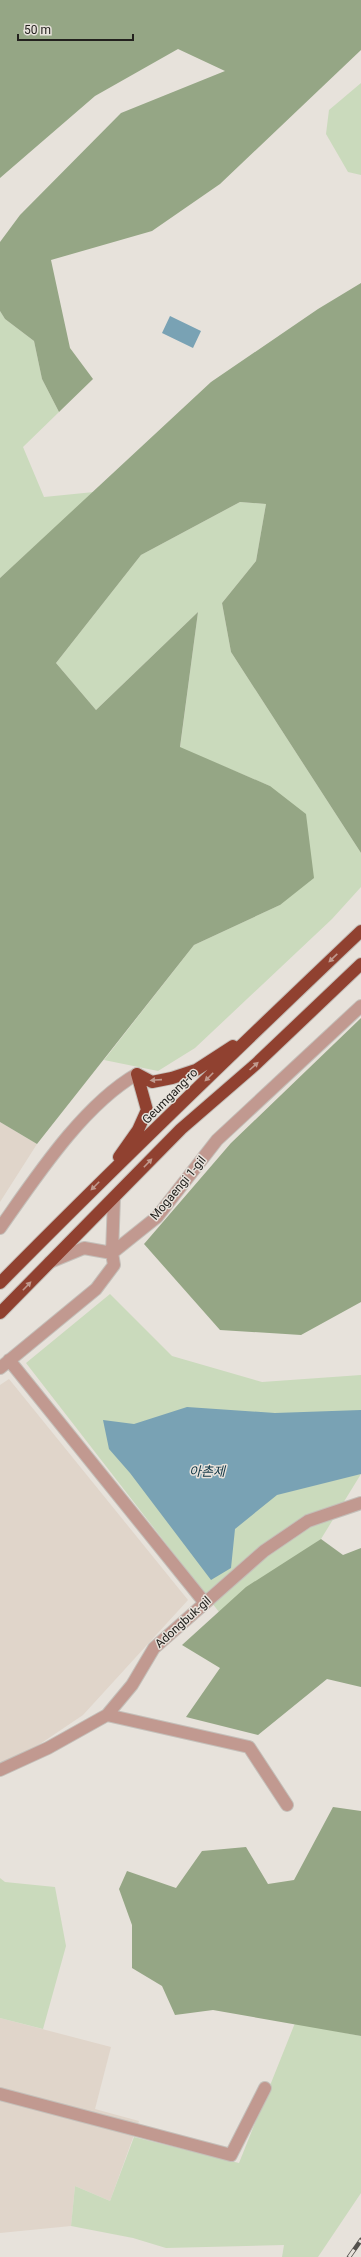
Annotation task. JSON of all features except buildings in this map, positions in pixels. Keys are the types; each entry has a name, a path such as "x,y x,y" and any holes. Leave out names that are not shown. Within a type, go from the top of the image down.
{"highway":[{"name":"Geumgang-ro","path":"0,1283 107,1174 147,1138 361,931"},
{"path":"0,1314 181,1129 256,1064 361,964"},
{"path":"137,1074 152,1082 172,1078 196,1070 253,1034"},
{"path":"107,1174 138,1130 147,1110 137,1074"}],"street":[{"name":"Mogaengi 1-gil","path":"112,1253 157,1217 217,1140 361,1006"},
{"path":"0,1228 38,1173 84,1119 105,1096 137,1074"},
{"path":"114,1198 112,1253 114,1265 96,1289 5,1364 204,1603"},
{"path":"50,1262 84,1248 112,1253"},
{"name":"Adongbuk-gil","path":"0,1770 48,1748 107,1715 132,1685 154,1648 264,1551 308,1521 361,1503"},
{"path":"107,1715 249,1747 287,1805"},
{"path":"0,2094 231,2155 265,2088"}],"shaded area":[{"path":"0,1122 37,1144 0,1202"},
{"path":"9,1379 188,1600 83,1715 0,1771 0,1385"},
{"path":"0,2018 111,2047 95,2109 139,2121 110,2201 75,2186 71,2226 0,2233"}],"green space":[{"path":"0,0 361,0 361,50 220,184 152,231 51,260 70,348 93,379 59,412 42,379 34,341 5,319 0,311 0,242 20,215 121,113 225,71 178,49 95,96 0,178"},
{"path":"361,83 361,175 348,172 326,134 329,110"},
{"path":"361,283 361,853 231,652 222,603 256,561 266,504 240,502 141,555 56,663 96,710 198,612 180,747 270,786 306,814 314,878 280,905 194,945 37,1144 0,1122 0,578 211,382 318,309"},
{"path":"0,311 5,319 34,341 42,379 59,412 23,447 44,497 94,492 0,578"},
{"path":"240,502 266,504 256,561 222,603 231,652 361,853 361,887 332,919 195,1048 158,1071 104,1060 194,945 280,905 270,786 180,748 198,612 96,710 56,663 141,555"},
{"path":"361,1018 361,1302 301,1335 220,1330 144,1244 231,1143"},
{"path":"110,1294 172,1356 262,1382 361,1375 361,1474 321,1539 219,1612 26,1363"},
{"path":"321,1539 343,1555 361,1548 361,1687 327,1679 258,1735 186,1717 220,1668 182,1645 246,1587"},
{"path":"333,1807 361,1811 361,2036 213,2010 175,2015 162,1986 132,1968 132,1925 119,1889 127,1871 176,1888 202,1851 246,1847 268,1884 294,1880"},
{"path":"0,1878 5,1882 55,1887 66,1946 43,2029 0,2018"},
{"path":"295,2023 361,2036 361,2193 318,2257 282,2257 284,2245 166,2248 133,2238 71,2226 75,2186 110,2201 134,2137 239,2163"}],"water":[{"path":"170,316 201,331 193,348 162,333"},
{"name":"아촌제","path":"187,1407 275,1413 361,1410 361,1474 277,1495 235,1529 231,1568 211,1580 130,1473 109,1449 103,1420 134,1424"}],"railway":[{"path":"349,2257 361,2240"}]}
